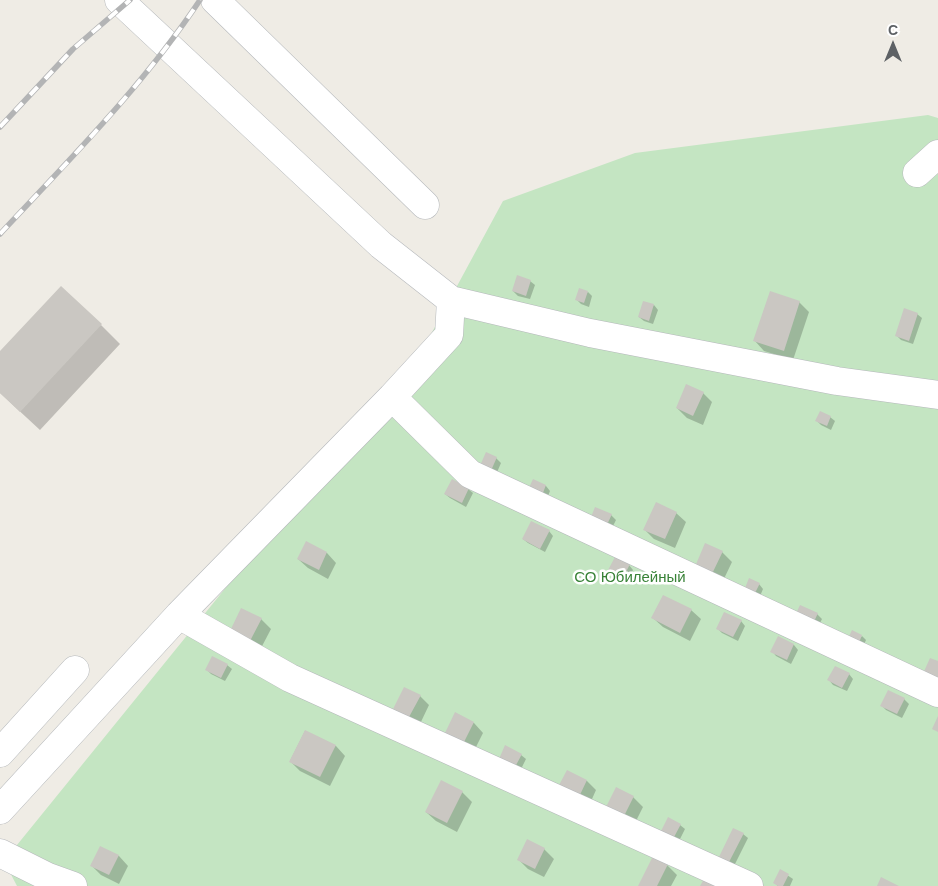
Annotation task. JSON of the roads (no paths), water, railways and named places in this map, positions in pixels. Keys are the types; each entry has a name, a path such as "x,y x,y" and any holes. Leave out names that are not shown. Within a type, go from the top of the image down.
{"lane":[{"path":"119,0 381,244 451,300 590,333 837,381 938,395"},
{"path":"227,4 425,204"},
{"path":"917,173 938,154"},
{"path":"0,810 179,615 392,397 449,335 451,300"},
{"path":"392,397 470,474 938,693"},
{"path":"179,615 290,678 750,886"},
{"path":"0,753 75,670"},
{"path":"0,853 48,877 73,886"}],"railway":[{"path":"0,127 73,49 130,0"},
{"path":"0,234 79,150 130,92 178,32 200,0"}],"park label":[{"name":"СО Юбилейный","path":"630,578"}]}
